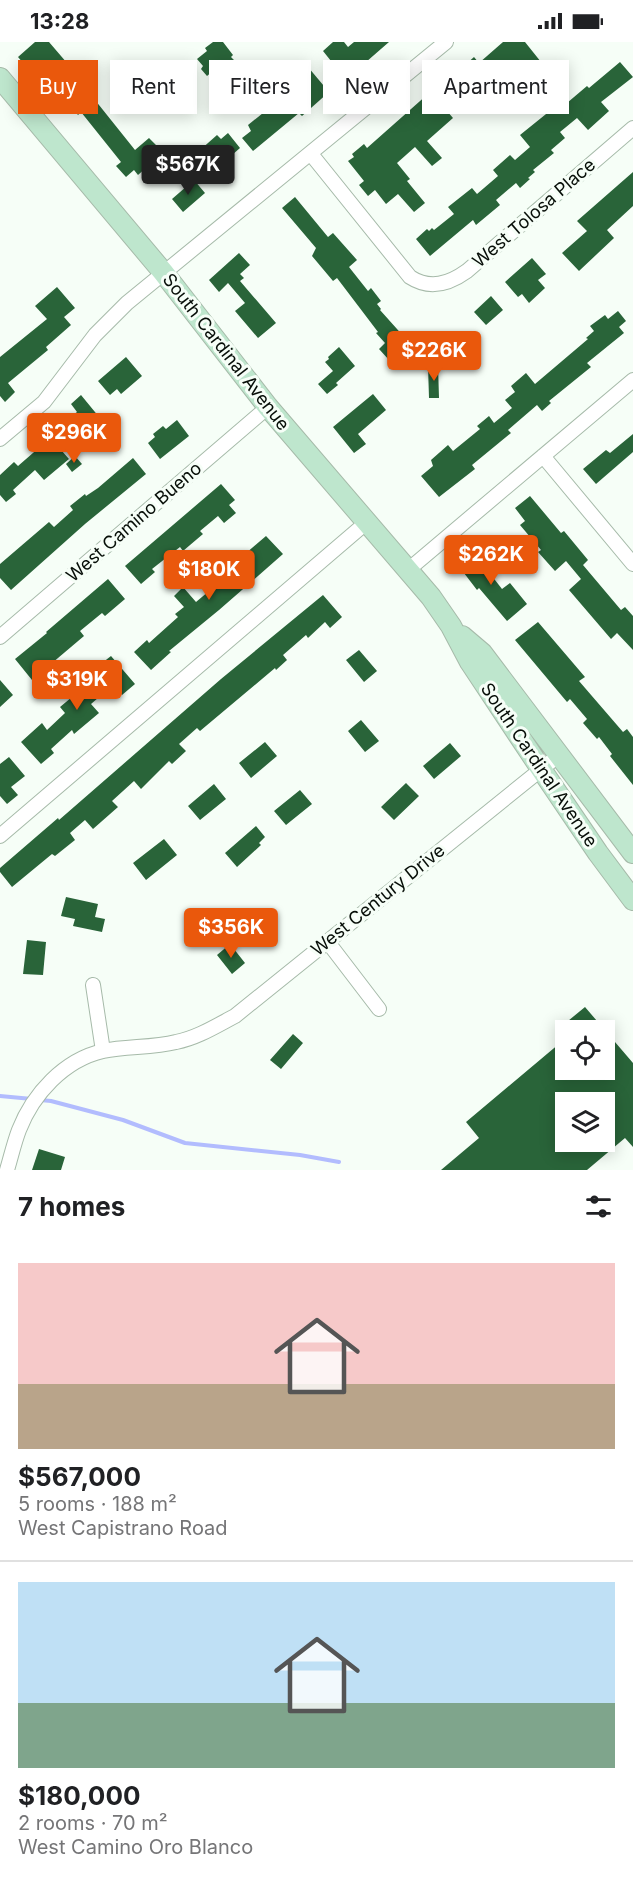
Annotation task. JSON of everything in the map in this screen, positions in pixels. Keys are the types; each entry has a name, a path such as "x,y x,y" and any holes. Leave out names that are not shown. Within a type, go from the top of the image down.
{"main road":[{"name":"South Cardinal Avenue","path":"0,78 163,272 268,407 408,570 451,626 475,669 541,769 633,900"},
{"name":"South Cardinal Avenue","path":"451,626 482,653 633,853"}],"street":[{"path":"0,439 44,402 95,335 127,303 446,42"},
{"name":"West Tolosa Place","path":"311,154 410,277 436,285 467,271 633,128"},
{"path":"408,570 633,380"},
{"name":"West Camino Bueno","path":"0,637 268,407"},
{"path":"543,456 633,564"},
{"path":"0,836 367,522"},
{"name":"West Century Drive","path":"7,1170 19,1129 47,1085 67,1068 103,1051 178,1042 207,1032 235,1016 559,755"},
{"path":"327,941 379,1009"},
{"path":"93,985 103,1051"}],"building":[{"path":"35,42 49,42 64,60 21,60 18,57"},
{"path":"213,42 223,42 234,60 209,60 207,76 197,59 207,51 205,48"},
{"path":"333,42 344,42 348,47 354,42 389,42 368,60 330,60 323,51"},
{"path":"503,42 525,42 539,60 482,60"},
{"path":"620,62 633,77 601,102 609,111 588,130 577,118 560,132 565,138 551,150 554,153 533,170 535,172 528,178 530,179 520,188 516,183 496,200 500,205 476,225 473,220 430,256 416,239 427,229 434,230 454,214 448,207 472,188 477,194 498,176 493,170 510,155 515,160 530,147 520,135 546,114 569,114 569,101 587,86 589,88"},
{"path":"311,71 323,85 323,97 311,108"},
{"path":"422,99 422,114 450,114 453,118 427,141 442,158 432,166 415,147 397,163 410,179 407,181 425,203 414,212 398,194 386,204 375,190 368,196 359,185 364,181 348,161 354,157 352,154 364,144 367,148 405,114 410,114 410,110"},
{"path":"98,104 135,150 149,138 158,147 153,152 157,158 138,175 134,170 126,177 116,166 121,162 83,114 98,114"},
{"path":"262,114 298,114 253,151 242,138 251,131 248,125"},
{"path":"228,133 240,148 224,162 231,170 221,178 213,168 208,172 199,161 204,157 199,151 217,135 221,139"},
{"path":"633,172 633,206 607,230 614,238 579,271 562,253 587,231 577,221"},
{"path":"194,180 205,193 183,212 172,199"},
{"path":"295,197 328,237 333,233 357,260 349,267 368,291 371,288 381,301 377,304 380,310 414,348 400,361 395,355 389,360 379,349 385,343 376,333 378,332 337,278 333,281 312,256 316,248 282,208"},
{"path":"239,253 250,265 240,274 244,278 240,281 276,323 258,338 235,311 245,303 228,283 219,292 209,280"},
{"path":"532,258 546,274 538,280 545,288 529,303 522,294 518,297 505,282"},
{"path":"57,287 75,308 64,317 71,325 46,347 48,350 8,383 15,392 5,402 0,396 0,357 47,319 35,306"},
{"path":"491,296 503,310 486,325 474,312"},
{"path":"618,311 626,321 619,327 624,333 587,363 591,367 549,401 551,403 542,411 537,405 508,430 511,433 472,465 475,469 439,497 421,476 433,466 431,460 448,445 453,451 480,429 477,426 489,416 494,423 512,408 505,400 515,392 511,386 526,373 535,384 588,339 586,338 594,331 590,326 605,315 608,319"},
{"path":"466,334 474,357 457,363 455,357 442,362 436,345"},
{"path":"339,347 355,366 327,394 318,384 333,371 325,362"},
{"path":"126,357 142,376 121,394 117,389 110,395 98,381"},
{"path":"438,365 439,398 429,398 428,366"},
{"path":"373,394 386,410 358,434 366,444 354,453 333,427"},
{"path":"81,395 104,423 92,432 89,427 77,437 65,421 77,412 71,404"},
{"path":"177,420 189,436 160,459 148,443 155,437 153,434 163,426 166,429"},
{"path":"49,430 57,440 54,442 69,459 44,480 35,470 13,490 16,494 6,502 0,495 0,475 14,462 18,466 41,446 36,441"},
{"path":"633,434 633,452 596,484 583,469 606,450 610,453"},
{"path":"75,456 82,464 72,472 66,464"},
{"path":"133,458 146,474 85,524 11,590 0,578 0,564 49,522 54,527 73,510 70,506 85,494 86,496 98,488"},
{"path":"221,484 235,500 229,505 236,513 224,523 218,516 200,531 203,534 183,551 180,547 152,569 155,572 141,584 125,566"},
{"path":"530,496 561,533 564,531 588,560 583,565 621,610 625,607 633,616 633,650 617,633 611,639 569,590 581,579 566,561 555,571 538,552 541,550 520,525 525,521 515,508"},
{"path":"266,536 283,554 169,651 171,652 151,670 134,652 147,640 149,643 178,617 175,614 184,607 174,596 183,587 196,602 215,586 212,582 220,575 217,573 227,564 230,567"},
{"path":"470,548 502,589 510,583 527,604 507,621 479,588 477,590 454,560"},
{"path":"108,579 125,599 105,616 102,613 80,631 84,636 32,680 15,659"},
{"path":"323,595 342,617 330,628 325,622 308,638 306,635 283,655 287,660 276,670 275,668 200,731 197,728 179,744 186,751 172,764 169,761 141,789 134,781 112,801 118,807 93,829 85,820 70,833 75,840 55,856 52,854 12,887 0,872 0,868"},
{"path":"538,622 585,677 579,681 623,732 627,729 633,737 633,785 610,756 612,754 599,737 597,739 583,723 587,719 570,699 567,702 515,640"},
{"path":"359,650 377,671 364,682 346,660"},
{"path":"111,656 135,684 122,695 113,685 91,704 99,713 74,734 72,730 51,749 54,753 41,764 21,742 42,723 47,730 65,713 60,707 72,697 77,703 96,687 90,679 100,670 97,667"},
{"path":"0,680 13,695 0,707"},
{"path":"361,720 379,741 365,752 348,731"},
{"path":"265,742 277,756 251,778 239,763"},
{"path":"450,743 461,756 434,779 423,766"},
{"path":"9,757 25,776 11,787 18,795 7,804 0,796 0,764"},
{"path":"406,783 419,796 394,820 381,807"},
{"path":"214,784 226,799 200,820 188,806"},
{"path":"300,790 312,804 286,825 274,811"},
{"path":"256,826 265,837 259,843 261,845 237,867 225,853"},
{"path":"164,839 177,855 146,880 133,863"},
{"path":"66,897 98,904 95,917 105,919 102,932 73,926 75,919 61,916"},
{"path":"27,940 46,942 43,975 23,974"},
{"path":"230,944 245,963 232,974 217,955"},
{"path":"585,1007 596,1020 569,1020"},
{"path":"293,1034 303,1043 281,1069 270,1060"},
{"path":"615,1042 633,1063 633,1147 625,1138 615,1146 615,1092 555,1092 555,1152 608,1152 587,1170 441,1170 479,1138 466,1122 555,1047 555,1080 615,1080"},
{"path":"39,1149 65,1157 61,1170 32,1170"}],"waterway":[{"path":"0,1096 32,1099"},
{"path":"40,1100 123,1120 185,1143 300,1155 339,1162"}]}
